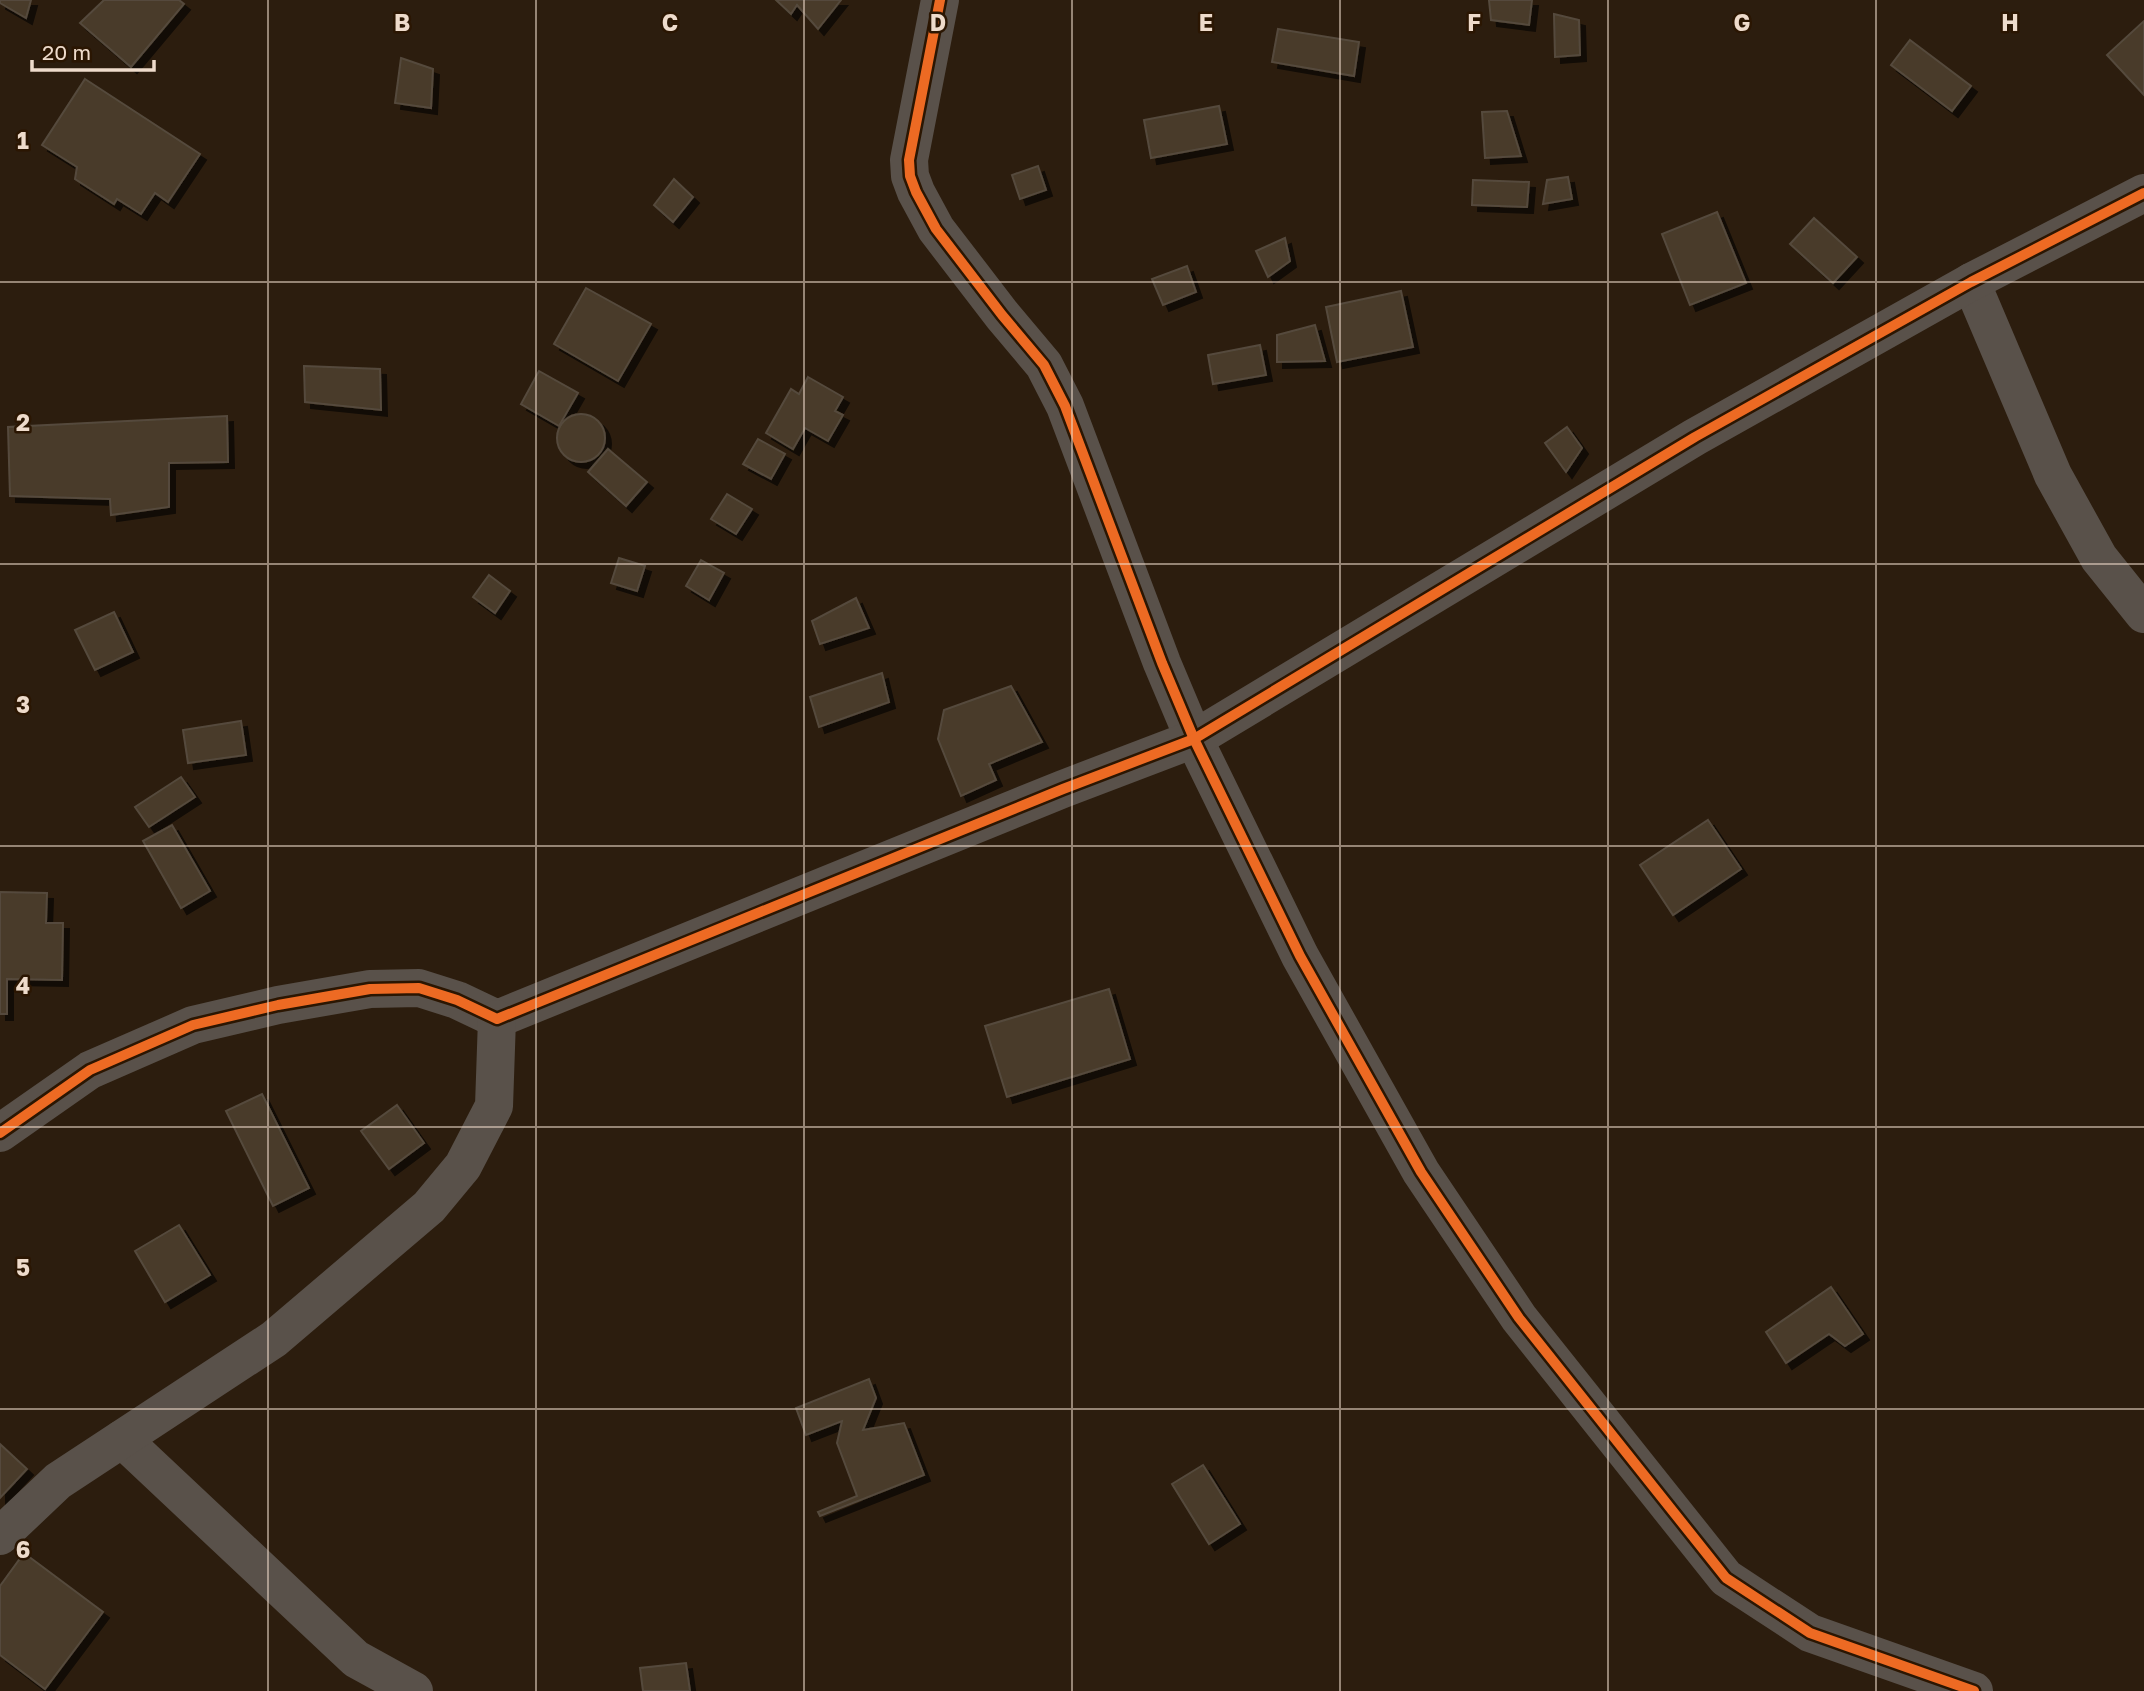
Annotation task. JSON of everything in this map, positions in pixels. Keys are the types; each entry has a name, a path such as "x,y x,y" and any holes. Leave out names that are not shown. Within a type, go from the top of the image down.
{"street":[{"path":"940,0 909,160 910,176 923,208 1002,315 1044,365 1065,406 1162,663 1194,739 1300,956 1421,1172 1519,1318 1726,1578 1810,1633 1974,1691"},
{"path":"0,1133 90,1070 193,1026 278,1005 370,989 419,988 457,1000 497,1018 1037,799 1194,739 1695,437 1971,282 2144,193"},
{"path":"1971,282 2053,475 2099,558 2144,614"},
{"path":"0,1536 58,1481 274,1339 429,1207 463,1166 494,1106 497,1018"},
{"path":"122,1439 356,1658 414,1691"}],"building":[{"path":"0,0 31,0 26,18 0,3"},
{"path":"104,0 179,0 184,4 131,67 80,23"},
{"path":"776,0 841,0 818,29 797,5 791,14"},
{"path":"1489,0 1532,0 1529,25 1491,20"},
{"path":"1554,14 1579,20 1580,55 1555,57"},
{"path":"2144,21 2144,95 2107,55"},
{"path":"1278,29 1359,42 1354,76 1272,62"},
{"path":"1910,40 1971,86 1952,111 1891,65"},
{"path":"401,58 433,69 431,108 395,103"},
{"path":"85,79 200,154 168,202 155,193 141,214 117,199 114,204 75,179 77,167 42,145"},
{"path":"1219,106 1227,144 1151,158 1144,120"},
{"path":"1507,111 1521,156 1485,158 1482,112"},
{"path":"1038,166 1046,190 1020,199 1012,175"},
{"path":"1568,177 1572,199 1543,204 1547,180"},
{"path":"674,179 693,197 673,222 654,205"},
{"path":"1473,180 1529,182 1527,207 1472,205"},
{"path":"1717,212 1746,283 1690,305 1662,234"},
{"path":"1814,218 1857,257 1833,283 1790,244"},
{"path":"1285,238 1290,261 1268,277 1256,251"},
{"path":"1187,266 1196,292 1163,305 1152,279"},
{"path":"586,288 651,324 618,381 554,344"},
{"path":"1401,291 1413,347 1337,362 1326,307"},
{"path":"1315,325 1325,361 1277,362 1277,335"},
{"path":"1260,345 1266,375 1213,384 1208,355"},
{"path":"304,366 380,369 381,410 305,402"},
{"path":"539,371 578,393 559,426 521,404"},
{"path":"808,377 843,397 835,411 843,415 828,441 805,428 793,449 766,433 791,389 799,394"},
{"path":"581,414 598,421 605,438 598,455 581,462 564,455 557,438 564,421"},
{"path":"227,416 228,462 169,463 169,507 111,515 110,499 10,496 8,427"},
{"path":"1567,427 1582,448 1566,472 1545,443"},
{"path":"758,439 785,454 771,479 743,464"},
{"path":"608,449 647,482 626,506 588,472"},
{"path":"727,494 752,509 736,534 711,519"},
{"path":"619,558 645,566 637,591 611,583"},
{"path":"701,560 724,573 709,600 686,586"},
{"path":"489,575 510,591 495,613 473,597"},
{"path":"856,598 869,628 820,644 812,621"},
{"path":"114,612 133,652 95,670 75,630"},
{"path":"882,673 889,702 819,727 810,697"},
{"path":"1011,686 1042,742 989,764 996,780 961,796 938,739 944,710"},
{"path":"241,721 246,755 188,763 183,730"},
{"path":"181,777 195,797 149,827 135,807"},
{"path":"1708,820 1741,869 1673,915 1640,865"},
{"path":"172,825 210,891 181,908 143,841"},
{"path":"0,892 47,893 46,923 63,923 62,980 7,979 7,1014 0,1014"},
{"path":"1109,989 1130,1059 1007,1097 985,1026"},
{"path":"262,1094 309,1188 273,1206 226,1111"},
{"path":"397,1105 424,1143 389,1169 361,1131"},
{"path":"179,1225 210,1275 165,1302 135,1251"},
{"path":"1831,1287 1863,1334 1845,1346 1829,1334 1786,1363 1766,1332"},
{"path":"869,1379 876,1398 863,1430 904,1423 924,1475 820,1516 818,1512 857,1496 837,1443 842,1421 806,1435 796,1408"},
{"path":"0,1444 27,1469 0,1498"},
{"path":"1203,1465 1240,1524 1209,1544 1172,1484"},
{"path":"24,1553 103,1612 45,1689 0,1655 0,1586"},
{"path":"686,1663 690,1691 643,1691 640,1668"}],"cycle path":[{"path":"940,0 909,160 910,176 916,192 936,229 1044,365 1065,406 1162,663 1194,739 1300,956 1421,1172 1519,1318 1726,1578 1810,1633 1974,1691"},
{"path":"0,1133 90,1070 193,1025 278,1005 370,989 419,988 457,1000 497,1019 1063,789 1194,739 1695,437 1971,282 2144,193"}]}
